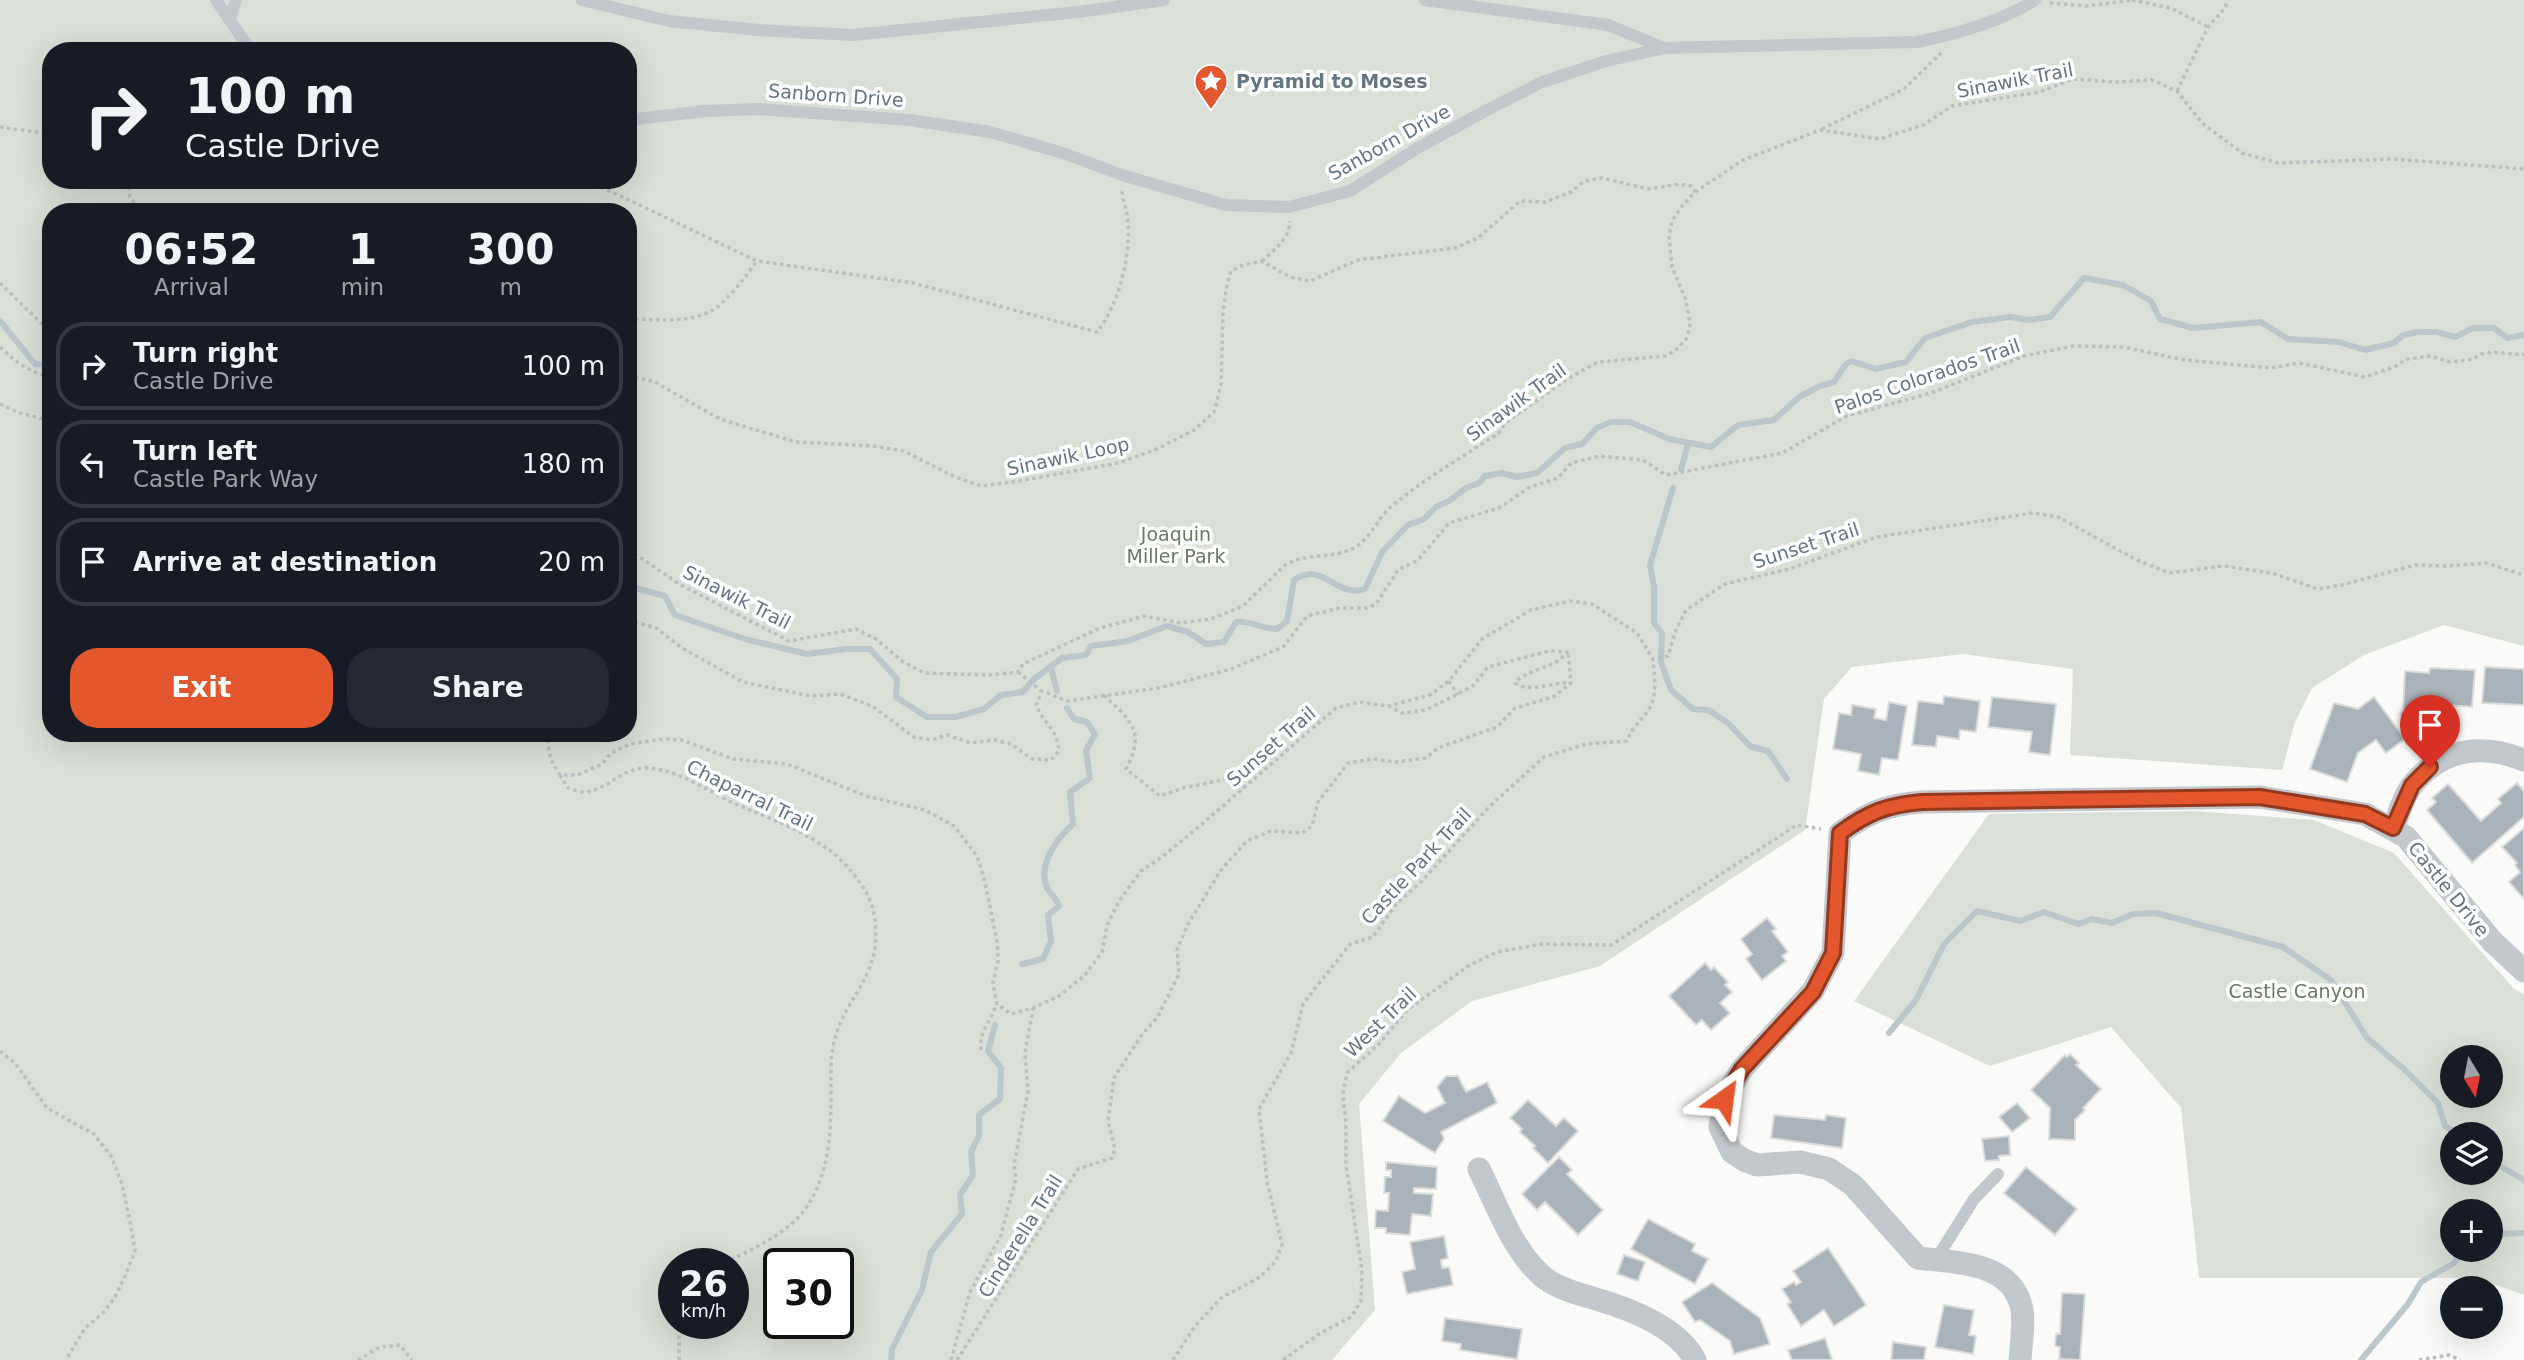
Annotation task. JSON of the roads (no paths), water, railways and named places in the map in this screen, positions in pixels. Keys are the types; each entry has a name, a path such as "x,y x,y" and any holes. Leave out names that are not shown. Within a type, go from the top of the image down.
{"street":[{"path":"2393,828 2412,785 2430,767 2452,754 2477,749 2502,751 2524,760"},
{"name":"Castle Drive","path":"1935,1261 1918,1258 1853,1185 1829,1169 1800,1162 1757,1165 1744,1160 1732,1152 1720,1127 1724,1099 1742,1069 1813,992 1833,953 1840,833 1864,815 1892,805 1922,802 2260,797 2365,814 2406,837 2492,941 2524,971"},
{"path":"1479,1169 1517,1247 1543,1277 1575,1293 1620,1306 1661,1325 1691,1352 1695,1360"},
{"path":"1935,1261 1979,1266 2007,1279 2021,1305 2020,1360"}],"lane":[{"path":"216,0 245,42"},
{"path":"230,19 236,0"},
{"path":"582,0 669,21 758,30 853,35 1078,12 1164,0"},
{"path":"1425,0 1608,25 1665,48"},
{"name":"Sanborn Drive","path":"637,119 705,111 758,109 910,120 990,132 1063,153 1122,175 1227,205 1289,207 1350,191 1416,149 1542,82 1606,61 1665,48 1917,43 1945,37 2034,1"},
{"path":"1935,1261 1974,1199 1998,1174"}],"waterway":[{"path":"637,588 665,596 675,615 745,639 807,654 870,649 897,679 896,697 927,717 955,717 984,709 1001,695 1023,692 1034,679 1062,658 1086,655 1091,646 1128,641 1167,626 1188,632 1206,644 1224,642 1236,622 1277,629 1287,621 1294,580 1313,574 1346,589 1365,589 1382,552 1408,525 1424,519 1436,507 1479,483 1485,476 1502,473 1517,477 1537,473 1565,448 1582,444 1597,428 1611,422 1630,422 1669,439 1711,447 1738,425 1774,420 1799,397 1834,382 1851,361 1876,369 1906,362 1925,338 1972,322 2010,317 2029,320 2050,317 2084,278 2123,285 2151,301 2160,319 2193,328 2261,322 2288,339 2339,342 2365,350 2394,343 2403,335 2418,332 2437,332 2455,337 2473,328 2494,328 2507,338 2524,335"},
{"path":"0,321 35,364 42,364"},
{"path":"1681,469 1688,444"},
{"path":"1673,488 1650,565 1654,587 1654,623 1662,633 1661,662 1671,690 1693,709 1709,710 1729,724 1750,746 1768,751 1787,779"},
{"path":"1051,668 1057,691"},
{"path":"1022,964 1043,959 1051,941 1048,915 1059,906 1047,888 1047,861 1055,844 1073,824 1070,792 1090,778 1086,751 1095,734 1087,722 1074,719 1067,708"},
{"path":"1889,1033 1916,1000 1944,944 1977,911 2020,921 2044,912 2078,924 2092,919 2112,923 2133,914 2156,913 2283,947 2331,980 2367,1038 2438,1103 2444,1122"},
{"path":"891,1360 892,1349 922,1290 931,1252 962,1214 960,1195 973,1175 971,1152 979,1136 979,1115 1000,1099 1001,1068 988,1051 995,1025"},
{"path":"2503,1168 2524,1180"},
{"path":"2503,1234 2524,1233"},
{"path":"2361,1360 2408,1304 2421,1282 2455,1262"}],"place":[{"name":"Pyramid to Moses","path":"1211,111"}],"park label":[{"name":"Joaquin Miller Park","path":"1176,545"},
{"name":"Castle Canyon","path":"2297,991"}]}
